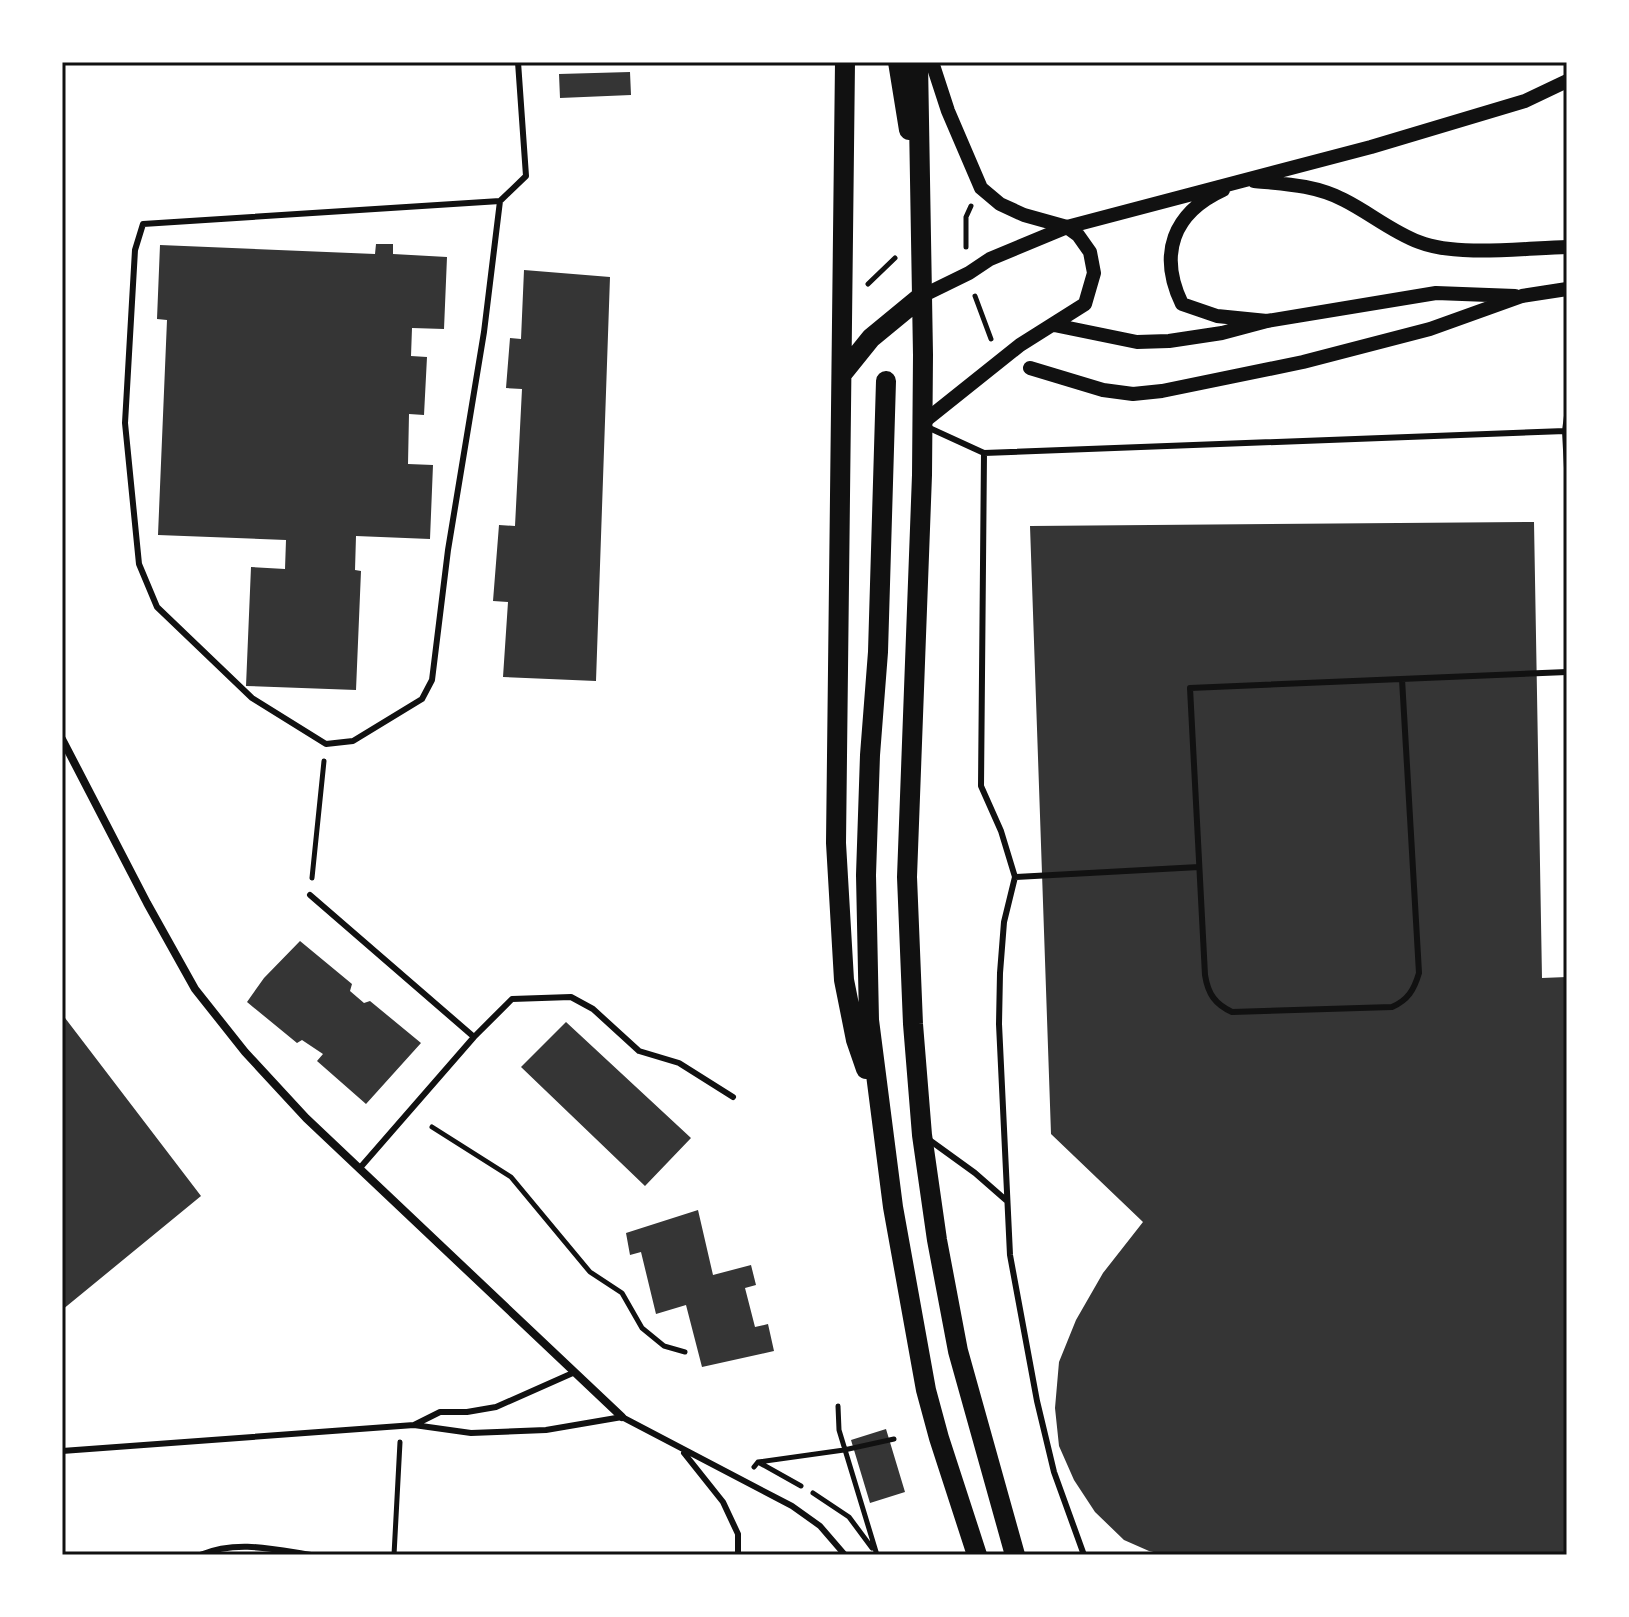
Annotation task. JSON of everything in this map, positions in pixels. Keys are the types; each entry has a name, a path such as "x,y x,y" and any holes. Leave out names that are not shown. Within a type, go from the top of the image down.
{"main road":[{"path":"845,62 836,843 844,980 856,1040 879,1107"},
{"path":"898,62 921,177"},
{"path":"918,62 921,424 907,877 913,1024 922,1135 937,1240 958,1351 1015,1555"},
{"path":"842,374 871,338 922,296"},
{"path":"886,381 878,652 870,755 866,875 869,1020 893,1207 926,1390 977,1555"}],"street":[{"path":"921,424 1020,345 1085,304 1094,273 1090,252 1078,235 1067,227 1024,215 1000,204 981,188 948,111 932,62"},
{"path":"922,296 990,259 1067,227 1371,147 1525,101 1567,81"},
{"path":"1267,321 1217,316 1182,304 1173,285 1169,249 1182,220 1214,194 1244,180 1303,185 1341,198 1383,225 1422,243 1469,250 1567,247"},
{"path":"1030,368 1103,390 1133,394 1162,391 1303,362 1416,333 1522,296 1567,289"},
{"path":"1054,325 1137,342 1169,341 1436,293 1522,296"},
{"path":"62,739 195,989 245,1052 306,1118 622,1417"}],"lane":[{"path":"500,201 143,224 135,250 125,423 139,564 157,607 252,698 326,744 353,741 388,720 422,699 432,680 448,550 484,332 500,201 526,176 518,62"},
{"path":"1567,416 1567,468"},
{"path":"921,424 984,453 1565,431"},
{"path":"984,453 981,786 1001,831 1015,877 1004,922 999,1024 1010,1255 1037,1401 1054,1472 1084,1555"},
{"path":"1402,679 1419,973 1416,986 1409,996 1392,1007 1232,1012 1222,1007 1207,989 1205,975 1190,688 1402,679 1567,672"},
{"path":"1015,877 1199,867"},
{"path":"310,895 474,1037"},
{"path":"359,1169 474,1037 512,999 571,997 593,1009 639,1051 679,1063 733,1097"},
{"path":"922,1135 975,1173 1007,1201"},
{"path":"414,1425 440,1412 467,1412 496,1407 575,1372"},
{"path":"62,1451 401,1425 471,1433 546,1430 622,1417 792,1506 820,1526 845,1555"},
{"path":"681,1450 723,1502 738,1534 738,1555"},
{"path":"200,1555 221,1546 251,1546 311,1555"}],"path":[{"path":"310,895 326,744"},
{"path":"432,1127 511,1177 590,1272 622,1293 642,1328 664,1346 685,1352"},
{"path":"838,1406 844,1450 877,1555"},
{"path":"394,1555 401,1425"},
{"path":"743,1481 758,1462 844,1450 894,1439"}],"building":[{"path":"630,72 631,95 560,98 559,74"},
{"path":"376,244 393,244 393,254 447,257 444,329 412,328 411,356 427,357 424,415 409,414 408,464 433,465 430,539 356,536 355,570 361,571 356,690 246,686 251,567 285,569 286,540 158,535 167,320 157,319 160,245 375,254"},
{"path":"524,270 610,277 596,681 503,677 508,602 493,601 499,525 515,526 522,389 506,388 510,338 521,339"},
{"path":"1534,522 1542,978 1567,977 1567,1555 1167,1555 1149,1551 1124,1540 1095,1512 1074,1480 1059,1446 1055,1408 1059,1362 1076,1320 1103,1273 1143,1222 1051,1134 1030,526"},
{"path":"300,941 352,984 350,991 364,1003 370,1001 421,1043 366,1104 317,1061 323,1054 302,1040 297,1043 247,1002 264,978"},
{"path":"62,1014 201,1196 62,1310"},
{"path":"566,1022 691,1138 645,1186 521,1067"},
{"path":"698,1210 713,1275 751,1265 756,1285 745,1288 755,1327 768,1324 774,1351 702,1367 686,1305 656,1314 641,1252 630,1255 626,1233"},
{"path":"886,1429 905,1492 870,1503 851,1440"}]}
